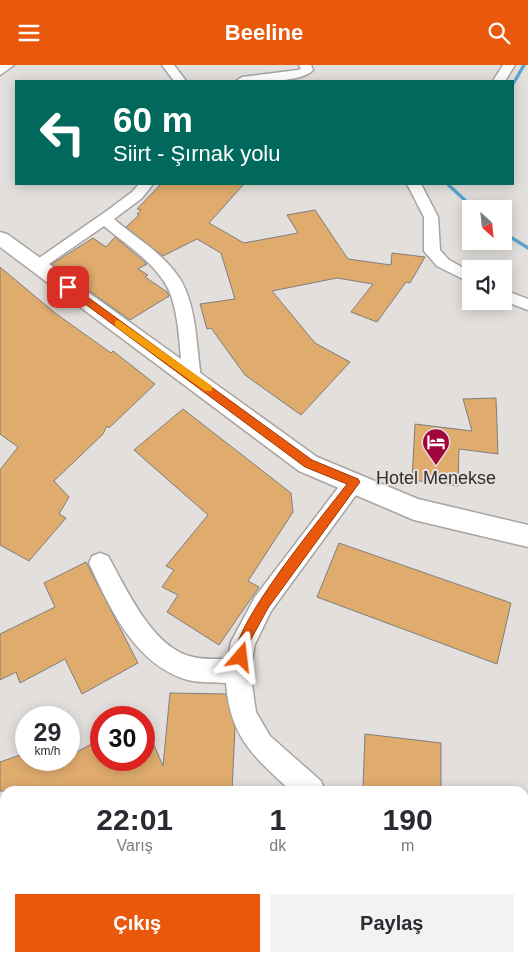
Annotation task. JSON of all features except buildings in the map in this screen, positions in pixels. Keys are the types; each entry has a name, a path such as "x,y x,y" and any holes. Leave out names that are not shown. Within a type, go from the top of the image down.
{"street":[{"path":"0,71 8,65"},
{"path":"168,65 179,80"},
{"path":"249,80 301,73 307,70 304,65"},
{"path":"501,80 509,65"},
{"path":"36,265 137,195 145,185"},
{"path":"415,185 431,217 432,251 443,263 462,273"},
{"path":"104,219 163,270 173,282 179,297 192,377"},
{"path":"0,238 308,463 414,509 528,536"},
{"path":"512,298 528,305"},
{"path":"306,786 262,745 245,717 240,698 238,671 243,642 264,604 354,482"},
{"path":"100,563 134,622 153,649 185,667 238,671"}],"waterway":[{"path":"514,84 524,65"},
{"path":"448,185 465,200"},
{"path":"512,238 528,248"}],"slow traffic":[{"path":"118,323 208,389"}],"place":[{"name":"Hotel Menekse","path":"436,466"}],"route":[{"path":"68,287 308,463 354,482 264,604 243,642 241,657"}]}
